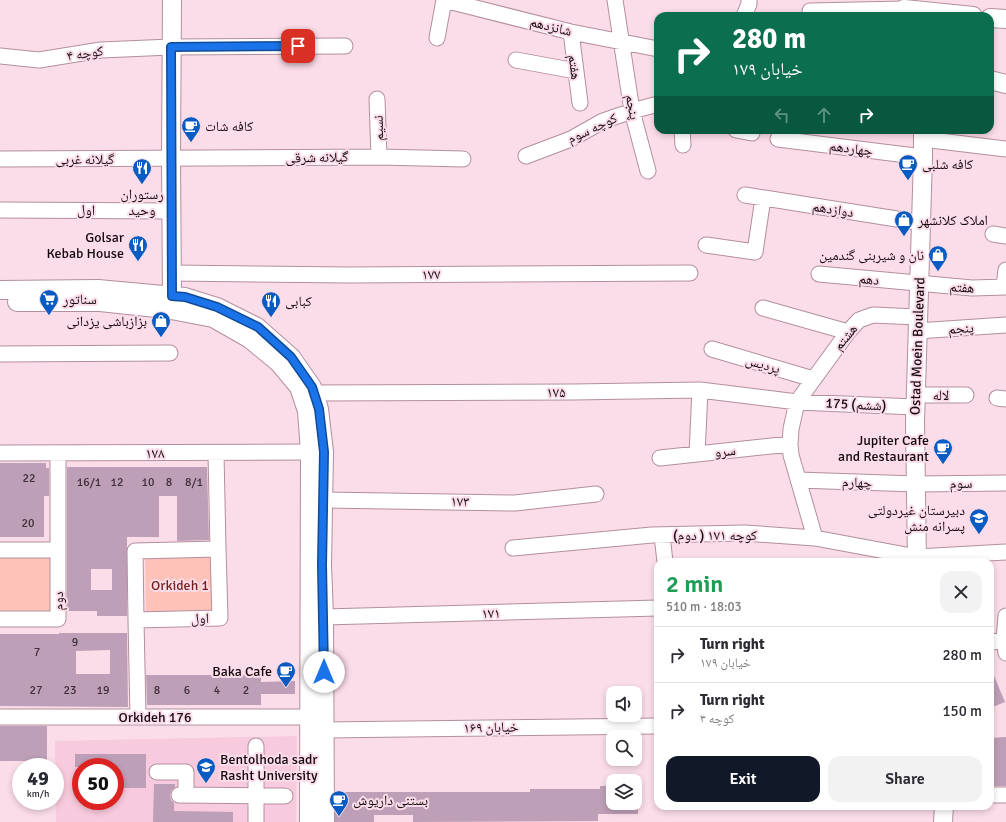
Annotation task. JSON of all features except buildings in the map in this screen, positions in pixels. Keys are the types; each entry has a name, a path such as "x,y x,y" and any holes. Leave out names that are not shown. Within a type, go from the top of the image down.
{"main road":[{"path":"172,0 172,296"},
{"path":"904,8 938,12"},
{"path":"994,18 1006,19"},
{"path":"994,81 1006,84"},
{"name":"Ostad Moein Boulevard","path":"917,558 915,401 918,284 922,223 923,134"},
{"path":"0,290 98,289 185,297 217,307 258,327 291,357 312,387 319,409 324,452 322,565 324,617 324,822"},
{"path":"0,302 100,302 166,309 213,318 250,338 279,363 299,387 308,411 310,452 309,822"},
{"path":"943,822 944,810"}],"street":[{"name":"شانزدهم","path":"444,0 571,32 654,48"},
{"path":"437,38 444,0"},
{"name":"پنجم","path":"615,0 632,110 648,171"},
{"path":"746,12 749,0"},
{"path":"810,11 904,8"},
{"name":"هفتم","path":"571,32 580,103"},
{"name":"کوچه ۴","path":"0,56 39,60 101,50 171,47 345,46"},
{"path":"516,60 576,71"},
{"name":"نسیم","path":"377,99 379,157"},
{"name":"کوچه سوم","path":"526,156 571,139 603,121 632,110 654,105"},
{"path":"923,134 1006,149"},
{"name":"چهاردهم","path":"778,139 923,157"},
{"name":"گیلانه شرقی","path":"171,159 379,157 463,159"},
{"name":"گیلانه غربی","path":"0,159 171,159"},
{"name":"دوازدهم","path":"745,195 922,223"},
{"path":"706,245 755,252 763,198"},
{"name":"اول","path":"0,210 172,210"},
{"path":"1005,287 1006,270"},
{"name":"۱۷۷","path":"172,273 348,275 690,273"},
{"name":"دهم","path":"819,274 918,284"},
{"name":"هفتم","path":"918,284 972,288 1005,287"},
{"path":"763,308 848,332"},
{"name":"هشتم","path":"797,402 848,332 859,320 873,316 917,324"},
{"name":"پنجم","path":"917,324 1006,325"},
{"name":"پردیس","path":"712,349 813,379"},
{"path":"0,354 170,353"},
{"path":"697,454 700,390"},
{"name":"۱۷۵","path":"314,393 700,390 797,402"},
{"name":"لاله","path":"915,401 966,395"},
{"name":"175 (ششم)","path":"797,402 915,401"},
{"path":"797,402 791,429 791,455 815,538"},
{"name":"سرو","path":"660,458 790,444"},
{"name":"۱۷۸","path":"0,453 310,452"},
{"name":"دوم","path":"0,619 58,619 58,453"},
{"name":"اول","path":"136,620 220,618 216,453"},
{"name":"چهارم","path":"798,480 916,484"},
{"name":"سوم","path":"916,484 1006,483"},
{"name":"۱۷۳","path":"324,500 515,503 596,494"},
{"name":"کوچه ۱۷۱ ( دوم)","path":"513,548 662,535 745,533 815,538 908,558"},
{"path":"662,535 665,558"},
{"path":"138,717 135,551 218,549"},
{"path":"0,550 58,550"},
{"name":"کوچه ۱۷۱ ( دوم)","path":"939,558 1006,552"},
{"name":"۱۷۱","path":"324,617 654,608"},
{"path":"1000,645 1006,616"},
{"name":"Orkideh 176","path":"0,717 310,717"},
{"name":"خیابان ۱۶۹","path":"324,730 654,726"},
{"path":"256,746 256,822"},
{"path":"157,772 186,772 182,795 285,796"},
{"path":"994,795 1006,795"}],"shaded area":[{"name":"Bentolhoda sadr Rasht University","path":"297,736 296,822 56,822 56,810 64,810 64,758 55,758 55,741"}],"green space":[{"name":"Orkideh 1","path":"215,555 216,613 146,614 145,556"},
{"path":"50,557 50,612 0,613 0,558"}],"place":[{"name":"کافه شات","path":"191,143"},
{"name":"کافه شلبی","path":"908,181"},
{"name":"رستوران وحید","path":"142,185"},
{"name":"املاک کلانشهر","path":"904,237"},
{"name":"Golsar Kebab House","path":"138,262"},
{"name":"نان و شیربنی گندمین","path":"938,272"},
{"name":"سناتور","path":"49,316"},
{"name":"کبابی","path":"271,318"},
{"name":"بزازباشی یزدانی","path":"161,338"},
{"name":"Jupiter Cafe and Restaurant","path":"943,465"},
{"name":"دبیرستان غیردولتی پسرانه منش","path":"979,535"},
{"name":"Baka Cafe","path":"286,688"},
{"name":"Bentolhoda sadr Rasht University","path":"206,784"},
{"name":"بستنی داریوش","path":"339,817"}],"route":[{"path":"298,46 171,47 171,159 173,232 172,296 185,297 217,307 258,327 291,357 312,387 319,409 324,452 322,565 324,672"}]}
